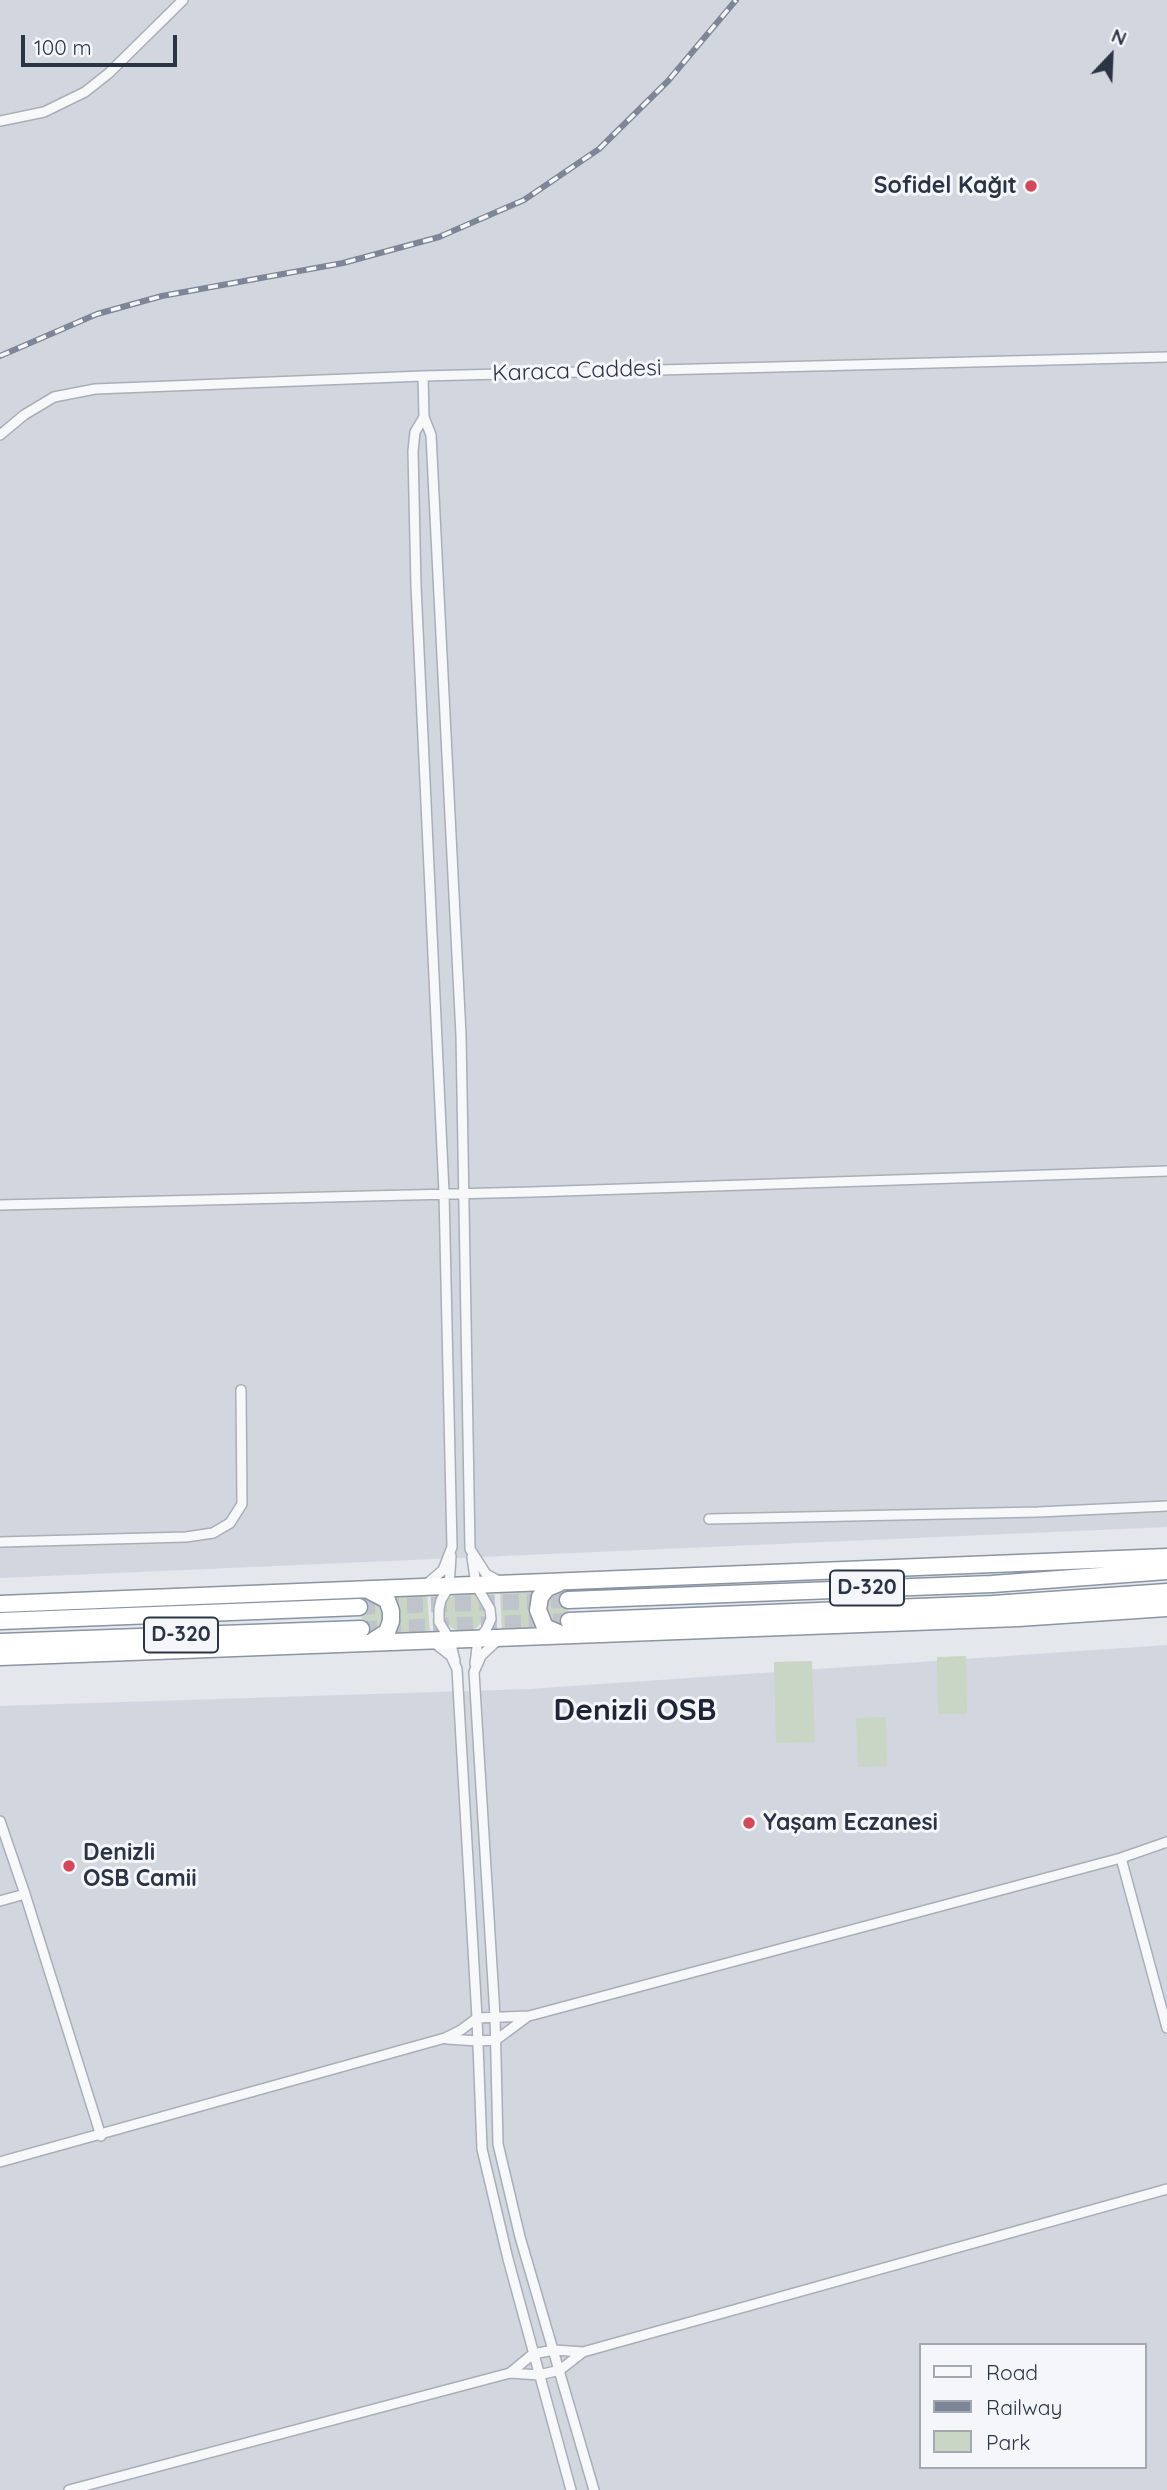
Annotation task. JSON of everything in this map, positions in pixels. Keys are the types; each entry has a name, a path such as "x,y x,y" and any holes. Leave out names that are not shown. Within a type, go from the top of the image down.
{"highway":[{"path":"0,1604 1167,1557"},
{"name":"D-320","path":"568,1600 992,1584 1167,1571"},
{"path":"561,1582 547,1588 540,1597 538,1610 545,1627 550,1631 1018,1618 1167,1608"},
{"path":"366,1590 387,1600 391,1611 387,1632 366,1636"},
{"name":"D-320","path":"567,1629 1167,1592"},
{"name":"D-320","path":"0,1621 359,1607"},
{"path":"0,1657 366,1636 430,1640 500,1638 567,1629"},
{"name":"D-320","path":"0,1642 366,1636"}],"street":[{"path":"0,121 44,112 85,92 109,73 183,0"},
{"name":"Karaca Caddesi","path":"0,435 24,415 54,397 96,389 423,376 1167,357"},
{"path":"423,376 424,417 431,435 461,1035 466,1193 470,1549 476,1585 490,1609 491,1619 478,1639 474,1672 495,2016 498,2144 520,2237 594,2490"},
{"path":"424,417 415,432 413,451 416,586 444,1193 452,1547 449,1587 441,1600 439,1622 450,1640 457,1669 482,2149 533,2354 571,2490"},
{"path":"0,1205 1167,1171"},
{"path":"0,1542 213,1534 230,1523 242,1504 241,1390"},
{"path":"709,1519 1038,1512 1167,1506"},
{"path":"420,1588 435,1580 443,1570 452,1547"},
{"path":"470,1549 486,1574 504,1584"},
{"path":"474,1672 481,1656 500,1638"},
{"path":"430,1640 451,1656 457,1669"},
{"path":"0,1821 100,2136"},
{"path":"0,2162 445,2038 477,2018 529,2016 1121,1858 1167,1842"},
{"path":"1121,1858 1167,2028"},
{"path":"0,1901 25,1894"},
{"path":"445,2038 496,2040 529,2016"},
{"path":"510,2373 533,2354 554,2350 583,2352 1167,2189"},
{"path":"69,2490 510,2373 539,2375 560,2370 583,2352"}],"shaded area":[{"path":"0,0 1167,0 1167,1527 0,1578"},
{"path":"1167,1645 1167,2490 0,2490 0,1706 529,1689"}],"green space":[{"path":"539,1589 540,1630 502,1632 500,1591"},
{"path":"567,1589 569,1629 559,1628 548,1621 544,1610 546,1599 553,1593"},
{"path":"464,1592 478,1598 484,1612 478,1626 464,1632 450,1626 444,1612 450,1598"},
{"path":"427,1593 430,1634 394,1635 390,1595"},
{"path":"370,1595 386,1611 384,1625 371,1636 362,1637 361,1596"},
{"path":"966,1656 967,1714 938,1714 937,1657"},
{"path":"812,1661 815,1742 776,1743 774,1662"},
{"path":"886,1717 887,1766 858,1767 856,1718"}],"tunnel":[{"path":"359,1607 568,1600"},
{"path":"361,1629 569,1621"}],"railway":[{"path":"0,356 97,314 162,296 343,263 439,237 524,200 599,149 668,81 736,0"}],"place":[{"name":"Sofidel Kağıt","path":"1031,186"},
{"name":"Yaşam Eczanesi","path":"749,1823"},
{"name":"Denizli OSB Camii","path":"69,1866"}],"district":[{"name":"Denizli OSB","path":"635,1711"}]}
